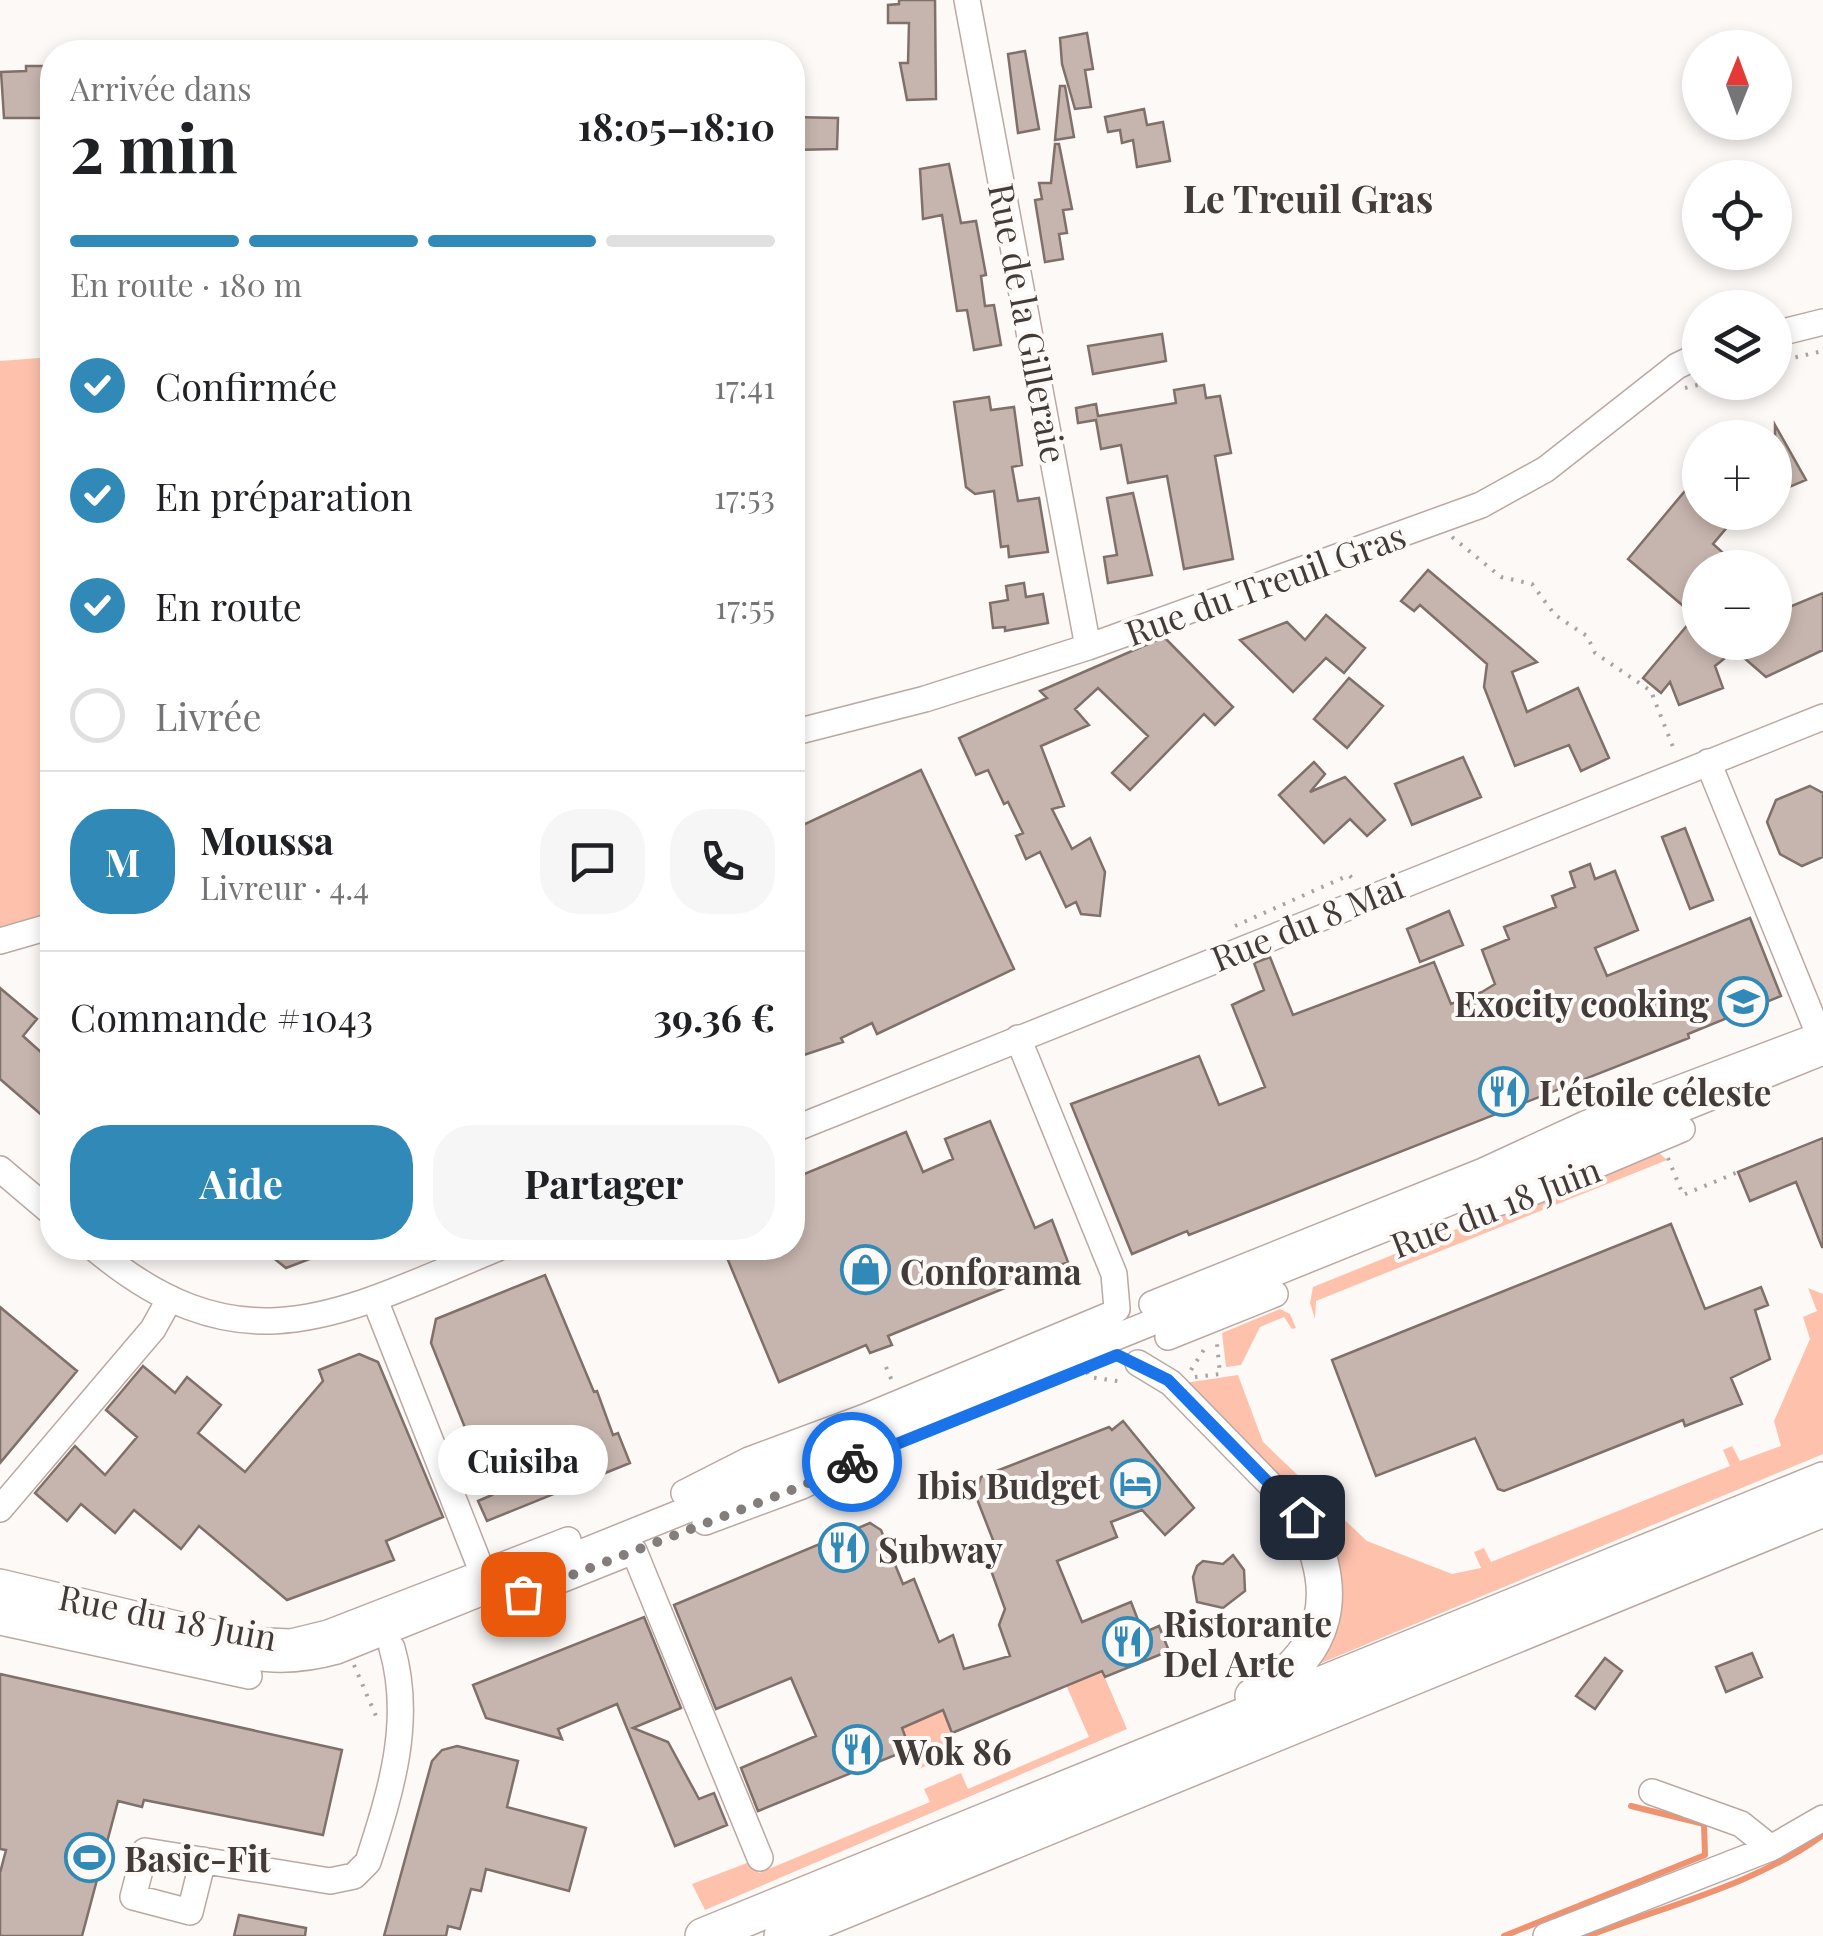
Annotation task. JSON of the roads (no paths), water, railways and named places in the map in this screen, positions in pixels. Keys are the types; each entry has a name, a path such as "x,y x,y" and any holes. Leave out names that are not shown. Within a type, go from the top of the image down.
{"highway":[{"path":"703,1936 1129,1759 1823,1480"},
{"path":"782,1936 1823,1509"},
{"path":"1129,1759 1280,1681 1301,1663 1323,1614 1325,1584 1317,1544 1302,1517"}],"street":[{"name":"Rue de la Gilleraie","path":"967,0 1088,646"},
{"path":"1792,330 1823,322"},
{"name":"Rue du Treuil Gras","path":"805,731 925,699 1088,646 1481,505 1546,469 1682,363"},
{"name":"Rue du 8 Mai","path":"805,1125 1699,756 1823,718"},
{"path":"1121,1353 1146,1319 1585,1124 1816,1050 1699,756"},
{"path":"0,941 40,929"},
{"path":"1018,1038 1114,1274 1146,1319 1168,1380"},
{"name":"Rue du 18 Juin","path":"0,1582 264,1642 377,1640 714,1481 750,1460 1146,1319 1526,1195 1612,1161 1808,1077 1816,1050"},
{"path":"0,1169 40,1203"},
{"path":"108,1260 130,1278 169,1300 215,1316 265,1322 329,1314 374,1300 469,1260"},
{"path":"0,1509 153,1329 169,1300"},
{"path":"374,1300 489,1589 1121,1353 1154,1358 1146,1319"},
{"path":"1121,1353 1146,1319"},
{"path":"1121,1353 1168,1380 1302,1517"},
{"name":"Rue du 18 Juin","path":"0,1622 257,1677 299,1677 353,1663 377,1640 489,1589 634,1550 802,1486 869,1453 1121,1353"},
{"path":"634,1550 760,1858"},
{"path":"0,1602 266,1661 315,1657 377,1640 401,1681 401,1731 368,1862 354,1876 330,1881 203,1860"},
{"path":"1652,1792 1741,1824 1771,1848"},
{"path":"1546,1936 1771,1848 1823,1818"}],"waterway":[{"path":"1504,1936 1705,1855 1704,1824 1631,1806"},
{"path":"1588,1936 1740,1881 1823,1835"}],"place":[{"name":"Exocity cooking","path":"1744,1002"},
{"name":"L'étoile céleste","path":"1504,1091"},
{"name":"Conforama","path":"865,1270"},
{"name":"Ibis Budget","path":"1135,1484"},
{"name":"Subway","path":"843,1548"},
{"name":"Cuisiba","path":"523,1594"},
{"name":"Ristorante Del Arte","path":"1128,1642"},
{"name":"Wok 86","path":"858,1750"},
{"name":"Basic-Fit","path":"89,1857"}],"district":[{"name":"Le Treuil Gras","path":"1308,197"}]}
